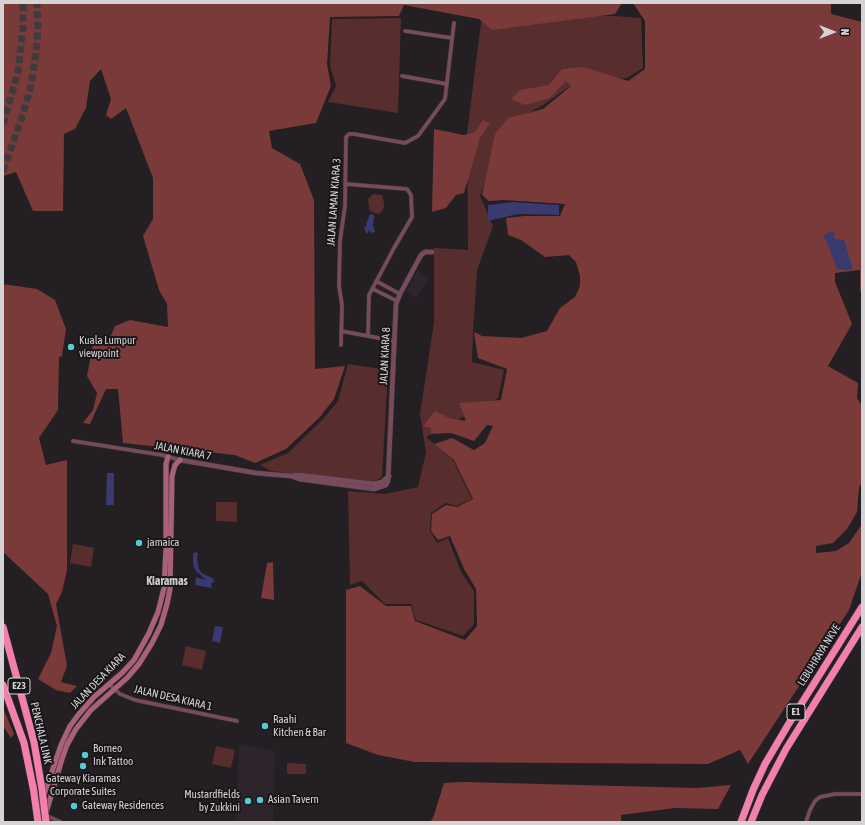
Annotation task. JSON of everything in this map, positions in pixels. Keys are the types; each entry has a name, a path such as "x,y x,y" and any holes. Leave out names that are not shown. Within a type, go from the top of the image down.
{"highway":[{"name":"LEBUHRAYA NKVE","path":"741,822 765,764 862,607"},
{"name":"PENCHALA LINK","path":"3,626 34,742 42,789 45,820"},
{"name":"LEBUHRAYA NKVE","path":"751,822 762,795 786,749 862,627"},
{"name":"PENCHALA LINK","path":"3,685 24,743 33,786 37,822"}],"main road":[{"name":"JALAN DESA KIARA","path":"37,822 38,812 58,753 70,726 83,709 134,660 149,633 158,612 164,588 166,549 166,464 168,457"},
{"name":"JALAN DESA KIARA","path":"45,820 62,759 73,735 84,717 114,690 139,664 161,625 170,589 172,476 175,465 180,460"}],"street":[{"name":"JALAN LAMAN KIARA 3","path":"341,345 342,305 339,286 340,241 345,206 346,138 349,134 354,134 405,143 418,136 445,99 454,23"},
{"path":"405,31 452,38"},
{"path":"402,76 446,84"},
{"path":"346,184 407,189 411,195 412,217 369,295 368,336"},
{"name":"JALAN KIARA 8","path":"291,476 299,479 374,489 386,485 389,476 397,301 421,255 425,252 432,252"},
{"path":"376,282 400,294"},
{"path":"373,289 397,301"},
{"path":"341,331 395,341"},
{"name":"JALAN KIARA 7","path":"72,441 256,473 291,476"},
{"name":"JALAN DESA KIARA 1","path":"109,684 120,694 135,700 237,721"},
{"path":"806,822 815,801 820,797 835,794 862,794"},
{"path":"38,812 45,820 61,822"}],"shaded area":[{"path":"3,3 622,3 615,14 492,30 479,19 404,5 399,16 330,17 327,64 331,86 316,123 269,131 272,148 300,164 314,200 315,369 345,366 334,399 319,418 286,449 255,463 235,455 123,443 118,389 106,389 90,424 83,423 93,410 97,393 87,376 95,334 109,340 115,326 130,320 168,327 167,304 159,290 143,236 153,219 153,178 126,108 111,119 106,115 111,99 101,69 90,81 86,108 75,129 64,134 63,211 33,211 16,172 3,176"},
{"path":"633,3 831,3 831,14 862,22 862,295 860,290 860,270 835,273 835,282 852,324 828,366 858,383 857,398 862,406 862,481 859,488 857,512 847,529 833,543 816,546 816,553 836,551 849,543 862,524 862,572 849,610 748,764 740,750 708,764 415,762 378,755 346,743 346,590 360,586 386,606 411,606 415,621 465,640 477,626 476,589 464,569 450,536 438,540 431,531 432,514 446,505 457,507 473,499 454,460 434,444 452,438 474,450 485,443 493,426 487,425 474,441 451,433 431,434 431,428 423,426 435,411 449,418 466,421 459,403 501,400 507,369 478,358 474,332 482,336 521,338 547,331 560,308 575,297 580,286 580,276 576,262 569,255 545,257 521,240 508,235 506,218 524,216 560,216 565,204 504,200 489,201 482,195 495,134 508,118 543,109 571,86 566,81 550,98 525,105 511,99 520,90 549,85 562,69 584,67 628,81 645,69 645,21"},
{"path":"482,16 614,16 641,18 643,68 627,78 576,82 543,105 506,125 480,196 493,226 477,270 472,362 504,370 498,398 426,437 453,460 472,499 456,506 446,503 431,513 430,531 437,543 448,538 461,572 474,591 474,624 463,636 416,620 411,604 385,604 362,581 350,585 348,491 385,494 418,487 426,452 420,414 434,322 434,248 468,250 467,133"},
{"path":"401,18 398,113 328,102 336,86 330,66 332,19"},
{"path":"483,120 490,123 480,138 464,193 456,195 446,208 432,212 434,129 464,135 475,132"},
{"path":"373,194 382,195 384,208 379,214 370,211 369,208 368,199"},
{"path":"513,202 559,205 559,215 518,214 488,221 488,205"},
{"path":"370,214 374,215 373,225 375,232 371,233 369,230 368,233 366,233 364,227 367,226 366,224"},
{"path":"833,231 835,239 844,240 853,269 837,269 823,235"},
{"path":"417,271 429,277 417,298 406,292"},
{"path":"3,284 37,289 55,300 66,329 62,356 59,357 58,410 39,438 46,465 67,460 67,570 62,592 56,604 67,666 61,682 77,686 70,693 56,690 38,679 51,653 57,626 48,594 3,552"},
{"path":"348,364 388,370 382,477 371,483 271,471 260,465 288,453 323,419 338,401"},
{"path":"107,473 114,473 114,505 106,505"},
{"path":"216,502 237,502 237,522 216,521"},
{"path":"73,544 94,548 91,567 70,563"},
{"path":"195,552 198,553 197,559 199,569 202,573 214,579 213,583 211,583 212,588 195,585 196,577 205,579 195,570 193,554"},
{"path":"273,562 274,600 261,598 267,563"},
{"path":"215,626 223,627 220,643 212,641"},
{"path":"186,646 206,651 202,670 182,665"},
{"path":"3,708 14,734 11,738 3,726"},
{"path":"239,744 275,751 273,822 236,822"},
{"path":"216,746 235,750 231,768 212,764"},
{"path":"287,763 306,764 306,774 287,774"},
{"path":"463,782 697,788 731,785 718,809 675,808 621,815 621,822 430,822 433,818 444,783"}],"tunnel":[{"path":"3,124 18,72 23,26 23,3"},
{"path":"3,171 30,90 38,31 37,3"}],"place":[{"name":"Kuala Lumpur viewpoint","path":"71,347"},
{"name":"jamaica","path":"139,543"},
{"name":"Raahi Kitchen & Bar","path":"265,726"},
{"name":"Borneo Ink Tattoo","path":"85,755"},
{"name":"Gateway Kiaramas Corporate Suites","path":"83,766"},
{"name":"Asian Tavern","path":"260,800"},
{"name":"Mustardfields by Zukkini","path":"248,801"},
{"name":"Gateway Residences","path":"74,806"}],"district":[{"name":"Kiaramas","path":"167,581"}]}
